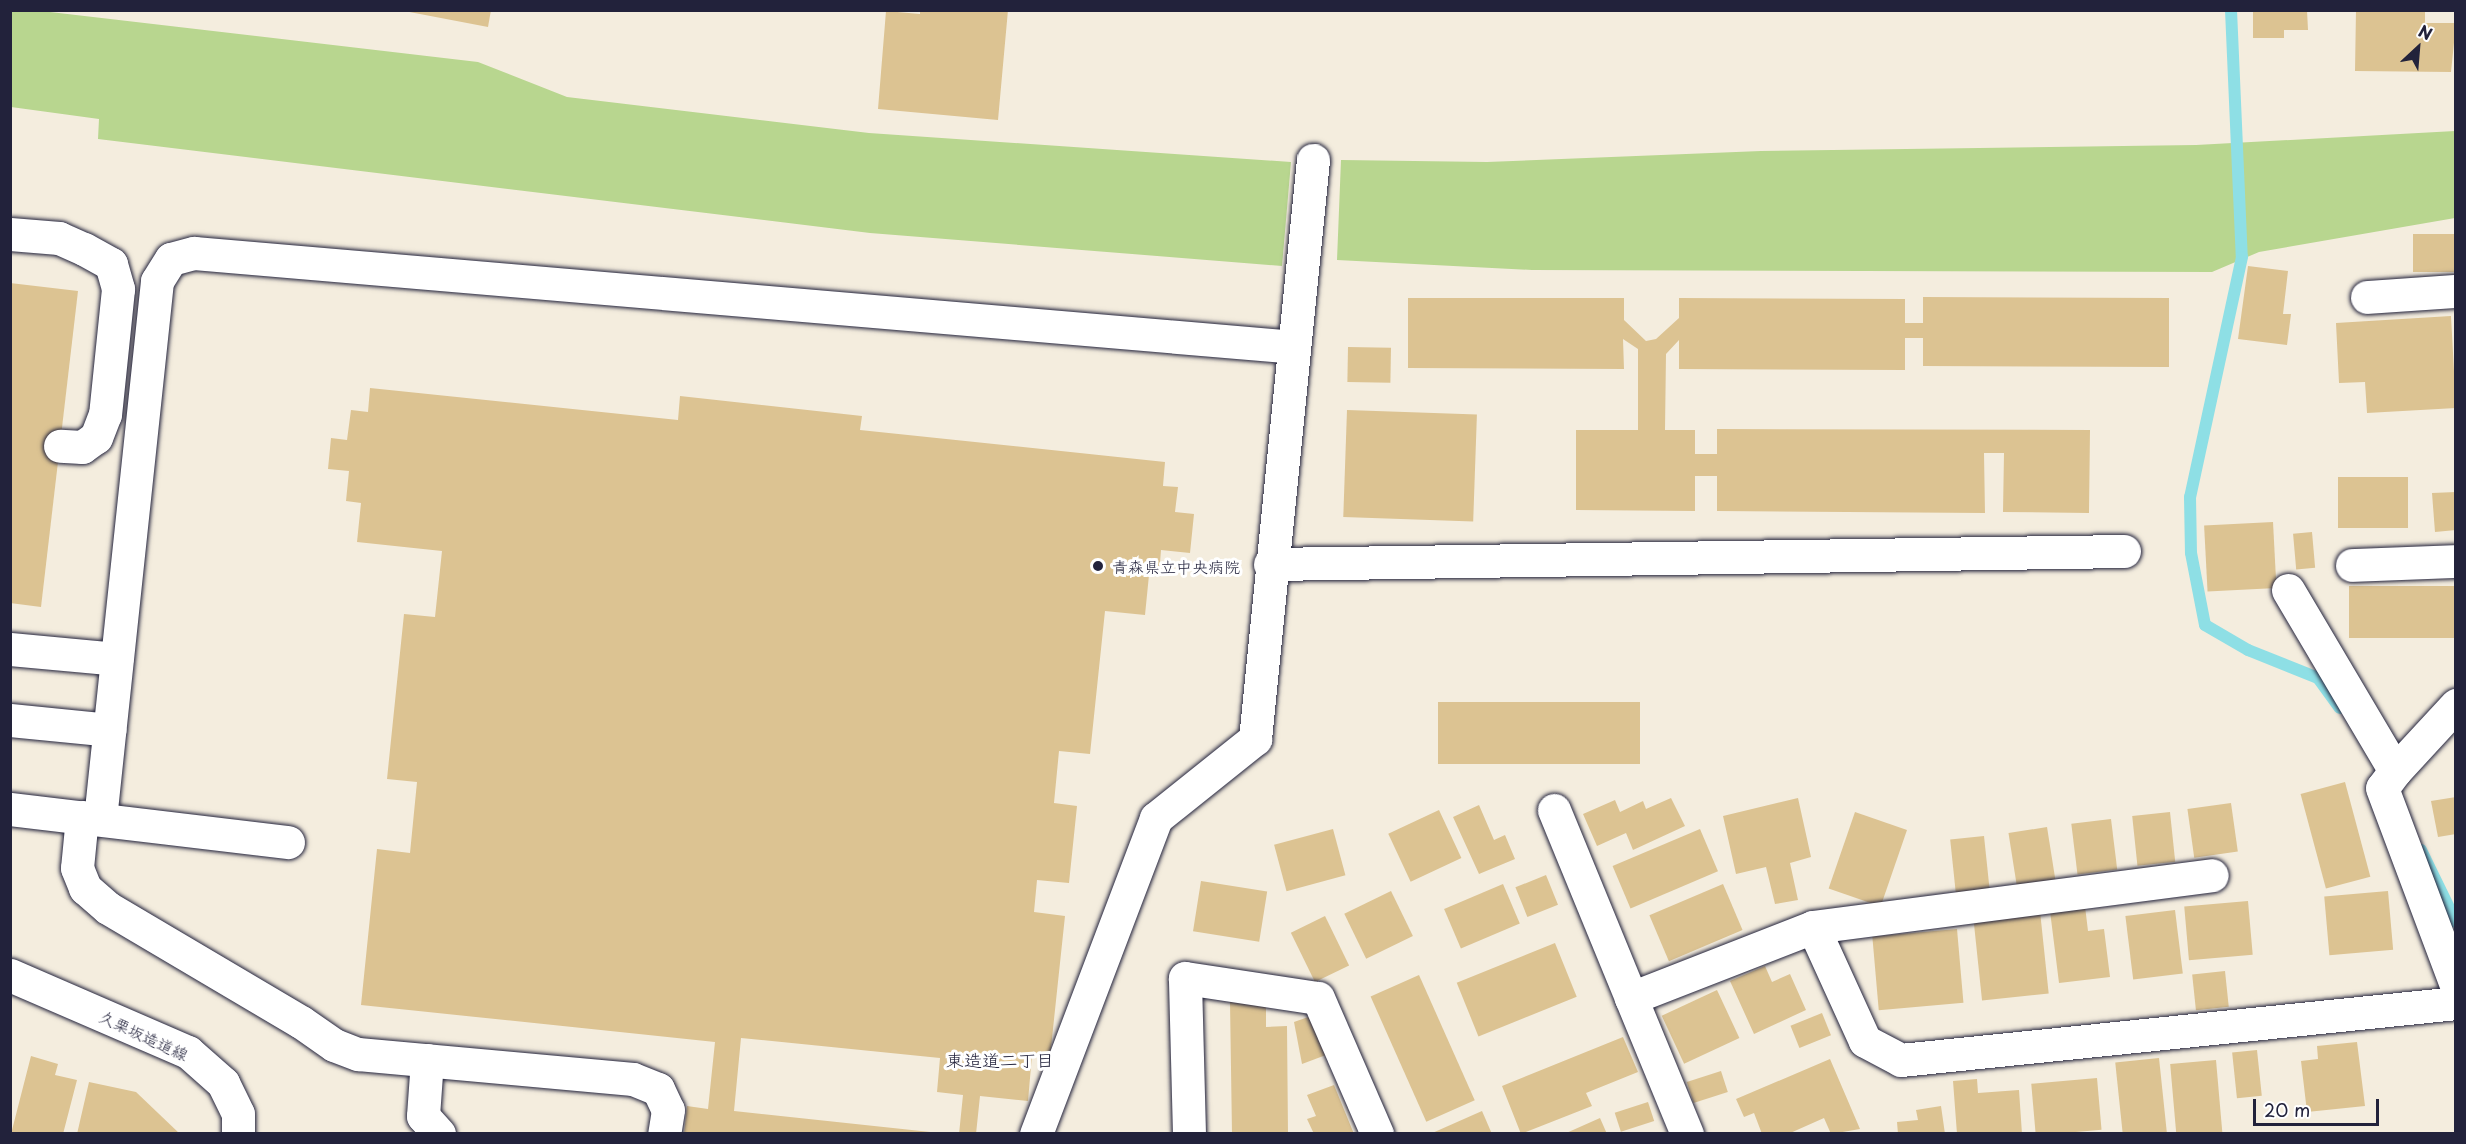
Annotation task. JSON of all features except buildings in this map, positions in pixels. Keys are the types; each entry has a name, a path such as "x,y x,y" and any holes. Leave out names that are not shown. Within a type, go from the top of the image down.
{"street":[{"path":"1036,1134 1155,819 1255,739 1270,564 1313,160"},
{"path":"10,234 59,238 84,249 111,264 118,289 105,414 96,437 82,447 60,446"},
{"path":"664,1134 668,1110 658,1089 633,1079 358,1054 334,1045 301,1022 108,908 85,888 77,868 91,818 110,730 157,281 171,259 194,253 1294,347"},
{"path":"2367,297 2456,291"},
{"path":"1270,564 2124,551"},
{"path":"2352,565 2456,561"},
{"path":"2288,590 2389,779 2456,985"},
{"path":"10,649 117,659"},
{"path":"2389,779 2456,705"},
{"path":"10,720 110,730"},
{"path":"10,809 288,842"},
{"path":"1554,810 1687,1134"},
{"path":"1631,998 1813,927 2212,875"},
{"path":"1813,927 1864,1041 1901,1060 2456,1003"},
{"name":"久栗坂造道線","path":"10,975 188,1052 223,1083 238,1114 238,1134"},
{"path":"1189,1134 1185,978 1318,998 1377,1134"},
{"path":"427,1060 423,1116 439,1134"}],"green space":[{"path":"33,10 478,62 567,97 869,133 1291,162 1282,266 870,233 98,139 99,119 11,107 11,11"},
{"path":"2455,131 2455,218 2259,252 2212,272 1532,270 1337,260 1341,160 1487,162 1761,151 2196,145"}],"waterway":[{"path":"2231,10 2242,257 2190,497 2191,553 2205,625 2248,650 2318,678 2340,708"},
{"path":"2421,850 2456,922"}],"place":[{"name":"青森県立中央病院","path":"1098,566"}],"district":[{"name":"東造道二丁目","path":"1000,1060"}]}
